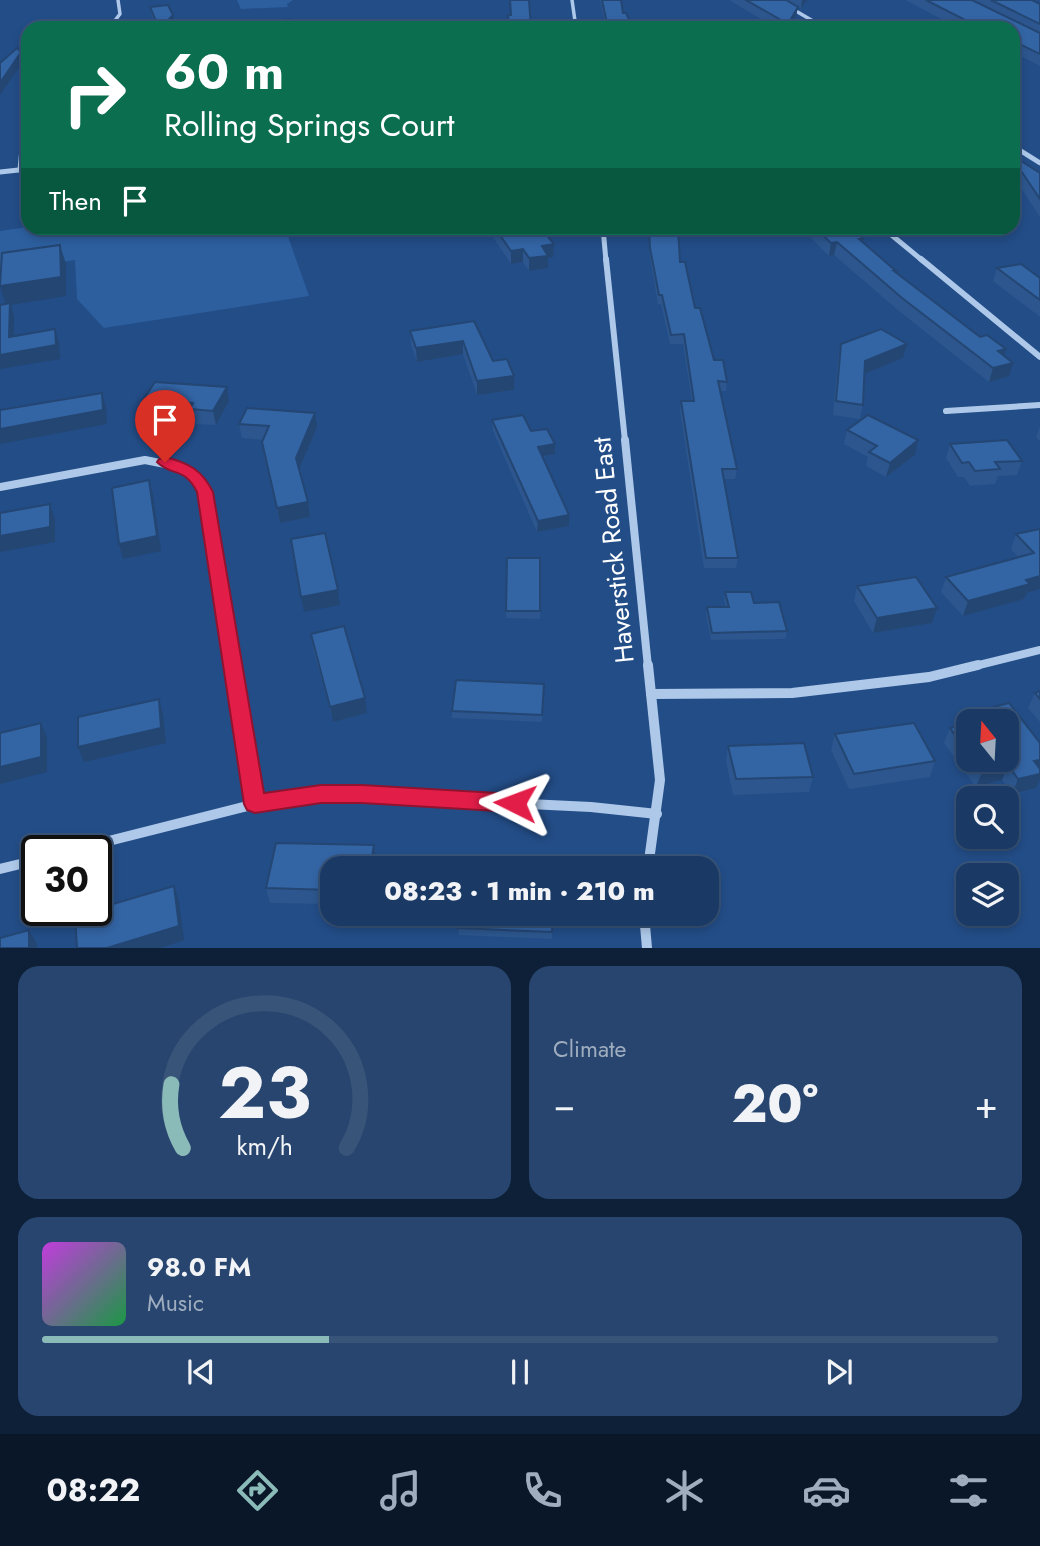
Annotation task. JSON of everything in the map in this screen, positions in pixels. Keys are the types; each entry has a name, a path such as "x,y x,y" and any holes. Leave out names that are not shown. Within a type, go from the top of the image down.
{"street":[{"path":"114,21 120,14 118,0"},
{"path":"572,0 575,21"},
{"path":"776,0 813,21"},
{"path":"1020,150 1040,163"},
{"path":"0,173 20,170 21,153"},
{"name":"Haverstick Road East","path":"604,235 660,780 650,856"},
{"path":"892,235 1040,357"},
{"path":"946,411 1040,405"},
{"path":"0,487 145,460 165,462 188,469 198,479 205,492 255,804"},
{"path":"651,694 792,693 929,677 1040,650"},
{"path":"112,840 255,804 321,794 591,807 657,814"},
{"path":"0,869 21,864"},
{"path":"644,926 647,947"}],"shaded area":[{"path":"237,0 293,0 287,4 288,7 241,9"},
{"path":"21,228 21,235 287,235 309,296 104,328 77,299 75,260 0,271 0,231"}],"building":[{"path":"510,0 529,0 530,21 508,21 508,15 511,15"},
{"path":"602,0 621,0 623,13 626,13 630,21 606,21"},
{"path":"746,0 786,0 798,7 790,21 783,21"},
{"path":"926,0 972,0 1015,21 967,21"},
{"path":"991,0 1032,0 1040,4 1040,24"},
{"path":"168,5 173,15 167,21 156,21 150,7"},
{"path":"1020,23 1040,33 1040,54 1020,44"},
{"path":"17,48 21,52 0,83 0,63"},
{"path":"1020,160 1040,173 1040,199 1020,169"},
{"path":"500,235 547,235 554,244 542,246 548,256 529,258 523,249 511,251"},
{"path":"649,235 678,235 680,262 685,262 695,308 700,308 714,360 723,360 727,382 718,381 737,469 722,469 738,558 706,558 681,401 694,401 684,334 671,335 662,295 659,295"},
{"path":"822,235 859,235 863,239 859,239 894,271 980,337 987,335 1006,349 998,351 1013,363 993,368 902,298 837,242 831,243"},
{"path":"60,245 61,277 0,286 2,253"},
{"path":"1021,264 1040,278 1040,300 997,268"},
{"path":"10,303 9,337 55,329 56,345 0,355 0,305"},
{"path":"474,321 493,361 507,359 514,376 477,381 463,341 416,348 410,331"},
{"path":"881,329 907,344 865,361 863,405 836,401 841,344"},
{"path":"155,382 227,387 213,411 190,409 193,403 143,400"},
{"path":"102,393 103,410 0,429 0,410"},
{"path":"247,408 315,413 296,458 308,502 277,508 262,442 269,426 239,424"},
{"path":"523,415 531,431 547,429 555,444 538,447 569,515 538,521 492,420"},
{"path":"868,415 918,440 890,463 869,452 877,446 847,430"},
{"path":"1007,440 1022,461 995,462 1000,469 975,471 969,462 962,463 950,444"},
{"path":"149,480 157,536 119,544 112,488"},
{"path":"50,504 50,527 0,536 0,513"},
{"path":"1040,529 1040,576 1026,580 1030,584 968,601 946,577 1034,553 1016,534"},
{"path":"325,533 338,590 301,597 291,539"},
{"path":"507,558 540,558 540,611 506,611"},
{"path":"916,577 937,608 877,618 857,586"},
{"path":"725,592 751,592 754,603 779,602 787,631 712,633 707,607 729,607"},
{"path":"344,626 365,698 330,707 311,634"},
{"path":"456,680 544,684 542,715 452,711"},
{"path":"159,699 161,728 78,747 78,717"},
{"path":"1009,703 1014,709 986,709"},
{"path":"1019,716 1040,743 1040,760 1034,761 1040,774 1018,779 1013,772 1019,772"},
{"path":"41,723 41,757 0,767 0,733"},
{"path":"914,723 935,761 854,774 835,734"},
{"path":"804,743 813,777 736,779 728,746"},
{"path":"276,843 374,845 372,856 320,856 320,890 266,888"},
{"path":"174,886 179,926 107,948 77,948 76,926 112,926 112,904"},
{"path":"458,926 552,926 552,932"},
{"path":"29,930 29,948 0,948 0,938"}],"route":[{"path":"165,462 188,469 205,492 255,804 321,794 515,803"}]}
